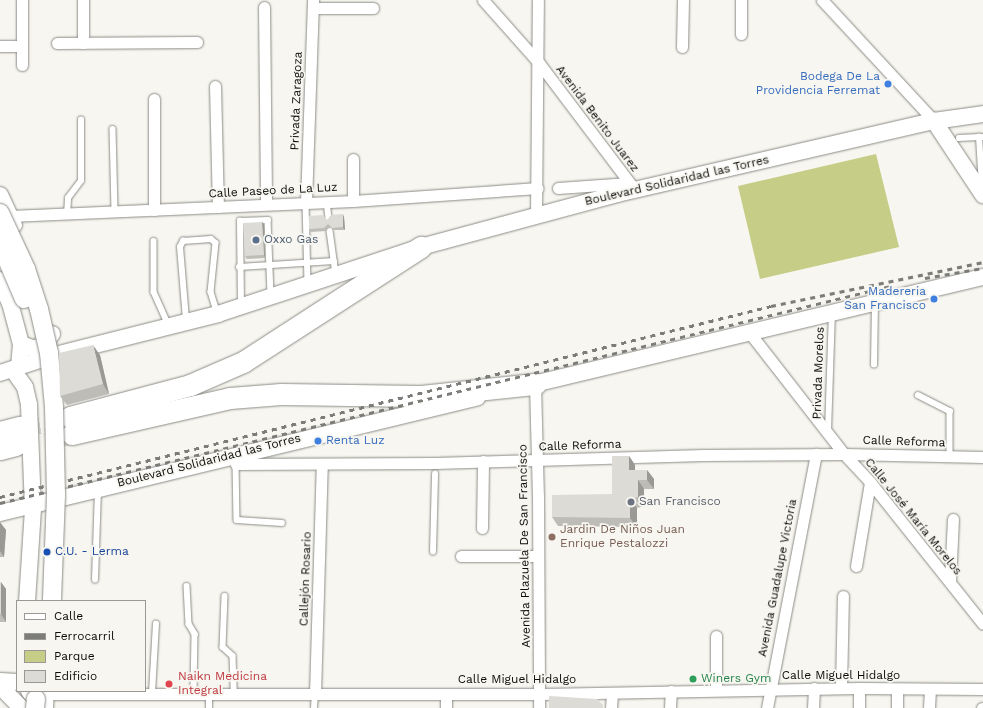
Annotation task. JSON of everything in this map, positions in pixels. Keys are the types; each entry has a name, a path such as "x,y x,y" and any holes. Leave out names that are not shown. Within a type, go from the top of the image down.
{"highway":[{"name":"Boulevard Solidaridad las Torres","path":"421,247 243,362 190,385 71,425 230,398 281,394 420,396 534,384"}],"main road":[{"name":"Boulevard Solidaridad las Torres","path":"11,370 55,355 170,328 218,314 308,283 335,268 421,247 536,216 632,187 934,121 983,114"},
{"path":"934,121 983,195"},
{"path":"0,195 5,215 26,269 39,309 48,353 54,408 56,495 52,600"},
{"path":"5,215 30,266 52,334 55,355 62,450 58,600"},
{"path":"0,243 28,307 42,381 46,430 41,600"},
{"name":"Boulevard Solidaridad las Torres","path":"0,513 98,488 236,459 534,384 983,277"},
{"path":"0,280 10,303 21,344 11,370 25,387 29,405 33,505 27,600"},
{"path":"21,344 35,349 46,342 52,334"},
{"path":"0,682 16,682"},
{"path":"0,686 21,708"},
{"path":"31,692 46,699 34,708"}],"street":[{"path":"22,0 22,65"},
{"path":"83,0 83,43"},
{"name":"Avenida Benito Juarez","path":"483,0 538,64 632,187"},
{"path":"536,216 538,188 538,0"},
{"path":"682,46 683,0"},
{"path":"741,0 741,34"},
{"path":"822,0 934,121"},
{"path":"313,4 373,8"},
{"name":"Privada Zaragoza","path":"306,202 313,4"},
{"path":"264,6 266,204"},
{"path":"57,43 196,42"},
{"path":"0,46 22,46"},
{"path":"215,86 218,207"},
{"path":"154,99 154,210"},
{"path":"353,159 353,201"},
{"path":"558,188 632,187"},
{"name":"Calle Paseo de La Luz","path":"5,215 67,214 353,201 538,188"},
{"name":"Calle José María Morelos","path":"749,332 844,454 870,482 983,624"},
{"name":"Avenida Plazuela De San Francisco","path":"534,384 537,461 539,708"},
{"name":"Calle Reforma","path":"236,459 435,468 482,461 537,461 704,454 844,454 983,457"},
{"name":"Avenida Guadalupe Victoria","path":"767,708 816,454"},
{"path":"482,461 482,528"},
{"name":"Callejón Rosario","path":"315,694 322,464"},
{"path":"856,566 870,482"},
{"path":"950,582 953,519"},
{"path":"461,556 538,556"},
{"path":"841,688 842,596"},
{"path":"716,636 716,690"},
{"name":"Calle Miguel Hidalgo","path":"46,699 115,692 234,694 540,694 770,688 983,689"},
{"path":"813,708 814,688"},
{"path":"859,708 860,688"},
{"path":"897,689 897,708"},
{"path":"929,708 930,689"},
{"path":"670,708 671,691"},
{"path":"611,708 612,692"},
{"path":"446,694 446,708"}],"lane":[{"path":"67,214 68,198 81,181 81,120"},
{"path":"113,129 115,212"},
{"path":"959,138 981,137 983,195"},
{"path":"306,202 308,283"},
{"path":"327,202 329,218"},
{"path":"241,306 238,222 267,219 271,296"},
{"path":"239,267 308,262 335,268 330,231"},
{"path":"186,323 180,247 184,241 211,239 216,243 211,292 218,314"},
{"path":"154,241 154,292 170,328"},
{"path":"874,366 875,302"},
{"name":"Privada Morelos","path":"828,434 832,312"},
{"path":"918,394 950,411 950,456"},
{"path":"236,459 237,520 282,523"},
{"path":"433,552 435,468"},
{"path":"95,580 98,488"},
{"path":"187,586 189,624 195,634 194,693"},
{"path":"225,596 222,647 233,656 234,694"},
{"path":"152,693 156,624"},
{"path":"209,693 209,708"},
{"path":"314,708 315,694"}],"green space":[{"path":"876,154 899,247 760,279 738,186"}],"building":[{"name":"Oxxo Gas","path":"343,214 343,227 332,228 328,224 324,228 309,229 309,216 323,215 327,220 331,215"},
{"name":"Oxxo Gas","path":"262,222 264,255 245,256 243,223"},
{"path":"93,345 103,384 60,396 59,353"},
{"path":"612,456 629,456 629,470 647,470 647,480 638,480 638,497 630,499 630,518 552,517 552,495 612,494"},
{"path":"1,582 1,614 0,614"},
{"path":"549,696 597,699 603,705 603,708 549,708"}],"tunnel":[{"path":"19,427 70,417"},
{"path":"16,445 72,434"}],"railway":[{"path":"0,497 771,306 983,262"},
{"path":"925,278 983,268"},
{"path":"0,503 894,285"}],"place":[{"name":"Bodega De La Providencia Ferremat","path":"888,84"},
{"name":"Oxxo Gas","path":"256,240"},
{"name":"Madereria San Francisco","path":"934,299"},
{"name":"Renta Luz","path":"318,441"},
{"name":"San Francisco","path":"631,502"},
{"name":"Jardin De Niños Juan Enrique Pestalozzi","path":"552,537"},
{"name":"C.U. - Lerma","path":"47,552"},
{"name":"Winers Gym","path":"693,679"},
{"name":"Naikn Medicina Integral","path":"169,684"}]}
